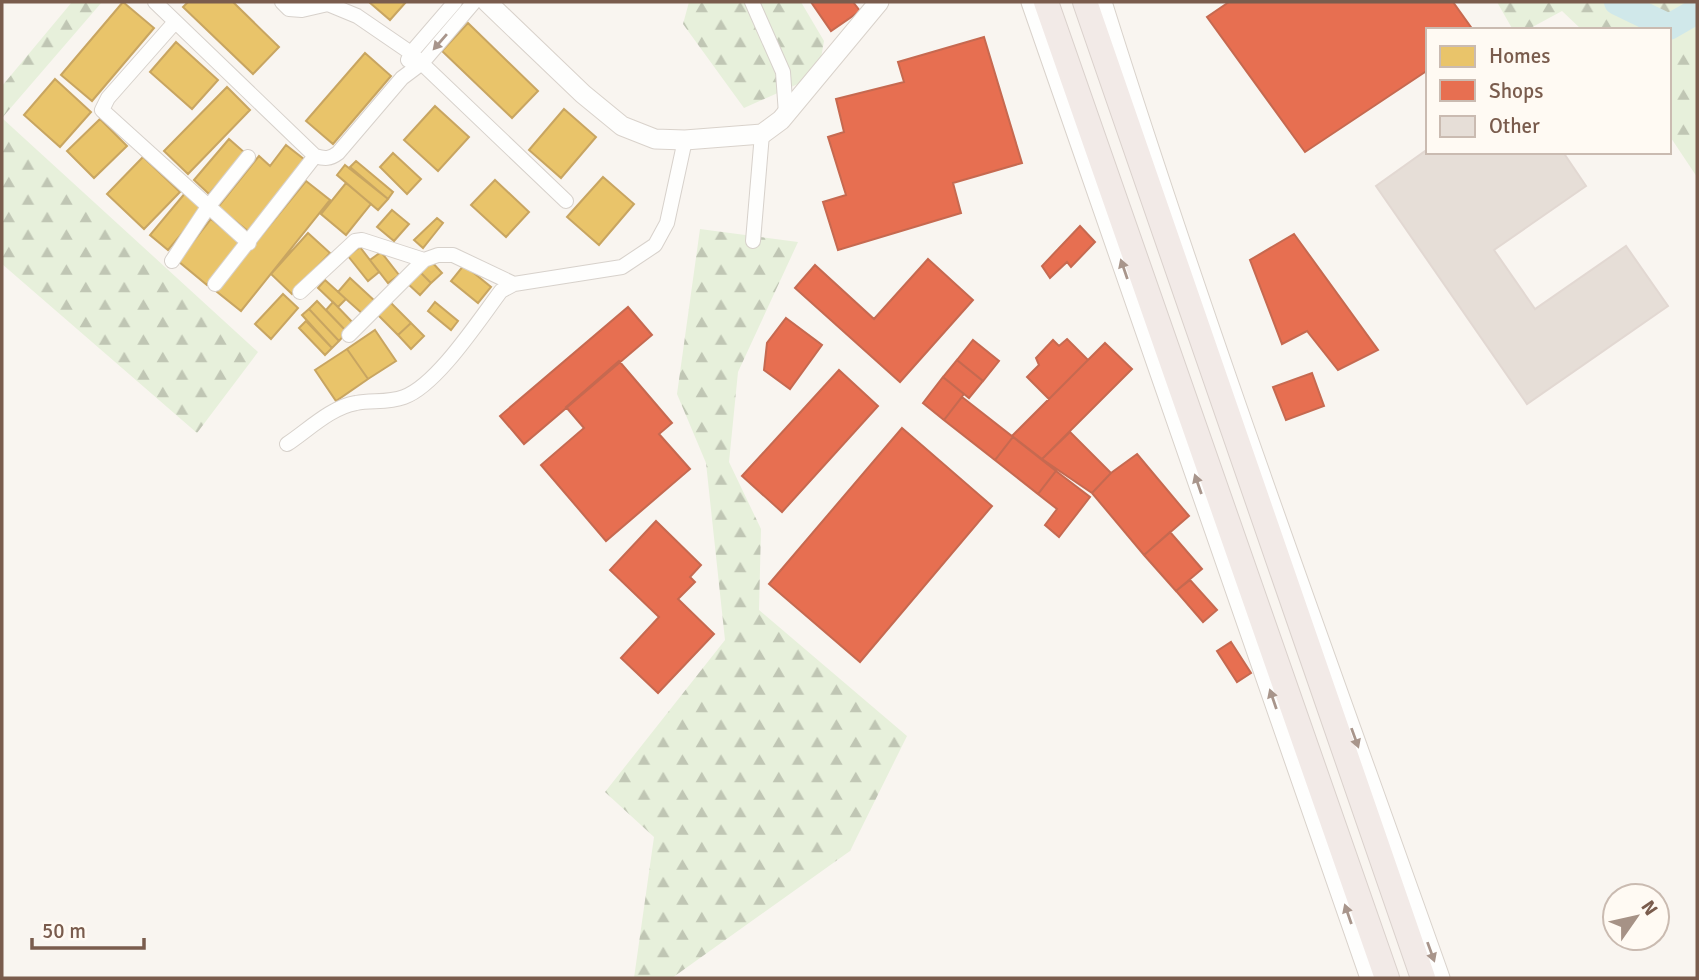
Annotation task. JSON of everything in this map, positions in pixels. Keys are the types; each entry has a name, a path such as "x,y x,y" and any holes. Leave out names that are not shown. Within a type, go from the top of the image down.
{"highway":[{"path":"1046,2 1387,978"},
{"path":"1085,2 1423,978"}],"street":[{"path":"155,2 315,156 330,158 338,153 402,78 422,63 474,2"},
{"path":"282,2 289,9 302,10 328,4 357,16 411,52 566,201"},
{"path":"402,78 411,52 455,2"},
{"path":"487,2 583,94 622,126 655,139 685,140 754,135 786,114 879,2"},
{"path":"752,2 783,72 786,114"},
{"path":"1031,2 1370,978"},
{"path":"1102,2 1139,120 1304,597 1440,978"},
{"path":"175,22 108,97 102,110 249,243"},
{"path":"753,241 754,135"},
{"path":"287,444 340,408 354,403 405,397 425,383 441,368 501,292 514,284 622,267 655,245 667,223 685,140"},
{"path":"215,284 315,156"},
{"path":"172,261 208,206 248,157"},
{"path":"300,292 355,241 362,240 424,260"},
{"path":"349,335 424,260 438,255 453,255 514,284"}],"green space":[{"path":"72,2 102,2 2,118 2,86"},
{"path":"689,2 801,2 824,41 818,75 744,108 683,24"},
{"path":"1497,2 1697,2 1697,177 1671,138 1671,28 1580,28 1562,11 1531,28 1512,28"},
{"path":"2,118 258,352 197,433 2,264"},
{"path":"700,229 798,242 738,372 729,462 761,529 759,610 907,736 850,851 672,978 634,978 654,837 605,792 725,640 706,463 677,394"}],"building: Homes":[{"path":"123,2 154,28 92,101 61,75"},
{"path":"188,2 233,2 279,47 253,74 183,7"},
{"path":"369,2 406,2 390,20"},
{"path":"468,23 538,91 512,118 442,51"},
{"path":"176,42 218,80 192,109 150,72"},
{"path":"365,53 391,76 333,144 306,121"},
{"path":"55,79 91,112 60,147 24,115"},
{"path":"227,87 250,110 188,174 164,151"},
{"path":"435,106 469,137 438,171 404,140"},
{"path":"564,109 596,137 561,178 529,150"},
{"path":"100,119 127,146 94,178 67,151"},
{"path":"229,139 245,153 209,194 194,180"},
{"path":"286,145 305,160 248,231 218,207 259,156 270,166"},
{"path":"393,153 421,179 407,194 380,167"},
{"path":"143,157 180,192 144,229 107,194"},
{"path":"356,161 393,192 388,199 350,167"},
{"path":"345,165 388,199 378,210 337,175"},
{"path":"603,177 634,204 599,245 567,217"},
{"path":"495,180 529,212 506,237 471,205"},
{"path":"306,181 330,200 241,311 216,291"},
{"path":"346,183 371,204 346,235 321,214"},
{"path":"186,192 204,207 168,250 150,235"},
{"path":"392,210 409,224 394,241 377,227"},
{"path":"437,218 443,223 423,248 414,240"},
{"path":"211,219 241,243 207,285 178,261"},
{"path":"308,233 330,253 292,294 271,274"},
{"path":"360,247 379,272 368,281 348,256"},
{"path":"381,252 399,275 388,283 370,260"},
{"path":"430,260 442,273 431,283 419,271"},
{"path":"464,265 491,287 478,303 451,281"},
{"path":"419,271 431,283 420,295 407,283"},
{"path":"350,278 376,302 364,315 338,292"},
{"path":"325,280 346,299 338,307 318,288"},
{"path":"283,294 298,308 271,339 255,324"},
{"path":"317,301 347,332 339,341 309,309"},
{"path":"333,302 355,325 347,332 326,310"},
{"path":"435,302 458,321 451,330 428,311"},
{"path":"391,303 411,323 398,335 378,315"},
{"path":"309,309 339,341 332,348 302,315"},
{"path":"306,321 332,348 325,355 299,328"},
{"path":"411,323 424,336 411,349 398,335"},
{"path":"375,330 396,361 368,379 347,349"},
{"path":"347,349 368,379 336,401 315,370"}],"building: Shops":[{"path":"811,2 853,2 860,11 831,31"},
{"path":"1229,2 1453,2 1472,28 1426,28 1426,71 1305,152 1207,17"},
{"path":"984,37 1022,163 953,183 961,213 838,250 823,202 846,195 828,137 844,132 836,99 904,82 898,62"},
{"path":"1080,226 1095,242 1071,267 1067,262 1050,278 1042,266"},
{"path":"1294,234 1378,350 1338,370 1307,331 1282,344 1250,260"},
{"path":"928,259 973,300 900,382 795,288 815,265 874,319"},
{"path":"628,307 652,335 524,444 500,416"},
{"path":"786,318 822,345 790,389 764,370 767,343"},
{"path":"1067,339 1088,360 1049,399 1027,377 1039,365 1036,358 1053,340 1059,346"},
{"path":"973,340 999,361 983,381 957,360"},
{"path":"1105,343 1132,369 1042,459 1012,436"},
{"path":"957,360 983,381 969,398 943,377"},
{"path":"619,361 672,423 659,434 690,469 606,541 541,465 584,428 566,407"},
{"path":"839,370 878,406 782,512 742,476"},
{"path":"1312,373 1324,406 1286,420 1273,387"},
{"path":"943,377 964,394 944,420 923,403"},
{"path":"962,397 1013,437 995,460 944,420"},
{"path":"902,428 992,506 860,662 769,584"},
{"path":"1070,432 1111,473 1092,493 1042,459"},
{"path":"1013,437 1056,471 1038,494 995,460"},
{"path":"1137,454 1189,516 1144,555 1092,493 1111,473"},
{"path":"1056,471 1090,497 1059,537 1045,525 1057,509 1038,494"},
{"path":"656,521 701,565 690,577 695,582 678,599 714,634 658,693 621,658 659,617 610,570"},
{"path":"1170,532 1202,569 1176,591 1144,555"},
{"path":"1190,580 1217,610 1203,622 1176,591"},
{"path":"1231,642 1251,673 1237,682 1217,651"}],"building: Other":[{"path":"1426,150 1426,154 1564,154 1586,186 1494,250 1535,309 1626,246 1668,306 1527,404 1376,186"}],"waterway":[{"path":"1617,2 1669,27 1697,11"}]}
